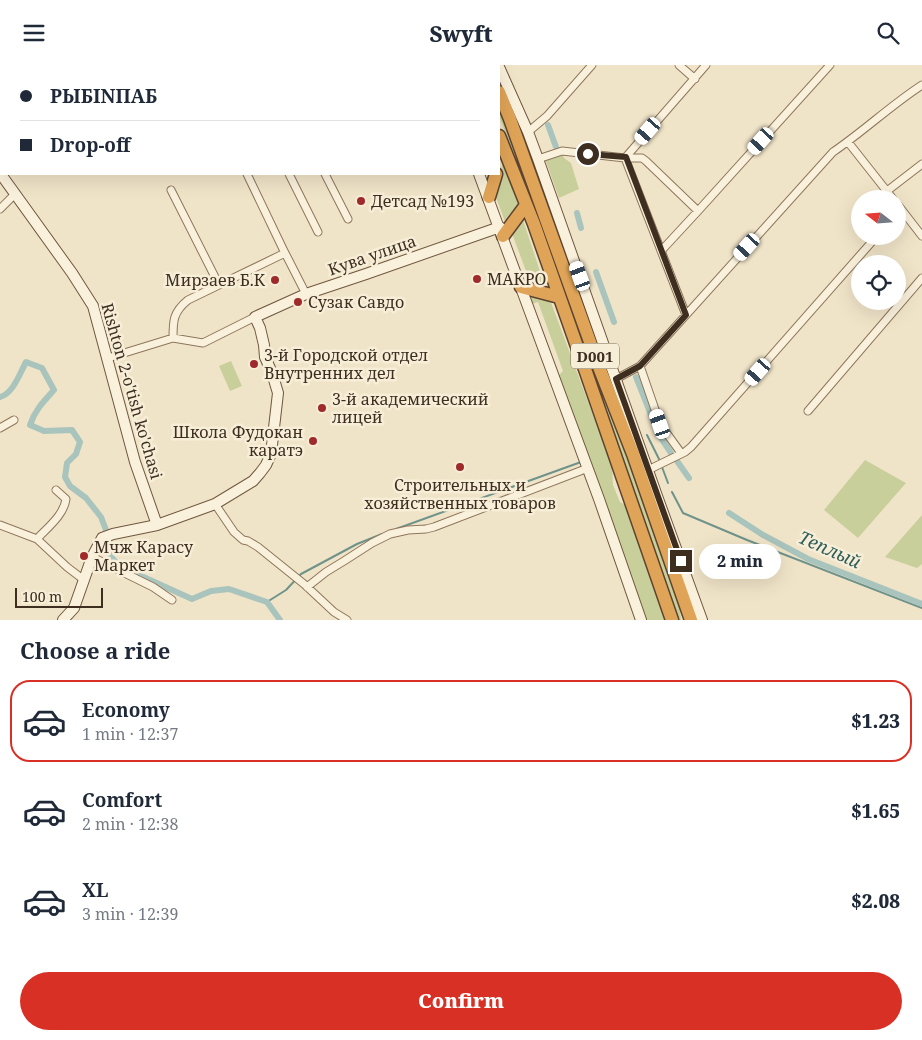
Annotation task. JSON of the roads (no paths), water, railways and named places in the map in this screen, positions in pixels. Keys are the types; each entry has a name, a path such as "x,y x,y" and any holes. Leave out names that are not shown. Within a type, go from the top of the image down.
{"highway":[{"name":"D001","path":"500,94 599,367 637,453 669,559 690,620"},
{"name":"D001","path":"501,141 586,372 672,620"},
{"path":"489,197 496,175"},
{"path":"501,231 526,205"},
{"path":"521,287 559,297"}],"street":[{"path":"528,132 547,116 592,65"},
{"path":"679,65 694,79"},
{"path":"626,157 706,65"},
{"path":"661,251 830,65"},
{"path":"500,70 538,159 616,379 637,453 648,470 702,620"},
{"path":"616,379 640,366 833,152 922,85"},
{"path":"848,142 886,190"},
{"path":"538,159 562,151 642,159 698,211"},
{"path":"626,157 686,315"},
{"path":"888,190 922,164"},
{"name":"Rishton 2-o'tish ko'chasi","path":"2,175 72,273 93,306 135,462 157,525"},
{"path":"247,175 306,293"},
{"path":"290,175 318,232"},
{"path":"326,175 348,219"},
{"path":"479,175 588,468 640,620"},
{"path":"171,190 219,285"},
{"path":"0,209 15,193"},
{"path":"906,217 922,236"},
{"name":"Кува улица","path":"255,317 306,293 501,231"},
{"path":"648,470 681,453 696,442 869,245"},
{"path":"173,338 173,320 181,306 285,253"},
{"path":"808,411 922,277"},
{"path":"64,620 74,608 92,557 102,538 157,525 214,504 247,485 256,477 266,465 271,451 278,393 265,357 260,328 255,317 203,343 173,338 108,358"},
{"path":"640,366 660,424 681,453"},
{"path":"0,427 14,421"},
{"path":"307,587 326,571 390,534 434,527 588,468"},
{"path":"37,539 60,514 65,503 66,499 56,490"},
{"path":"214,504 234,532 243,540 258,547 334,612 347,620"},
{"path":"0,525 37,539 84,580"},
{"path":"669,559 675,544"},
{"path":"92,557 153,587 172,600"}],"waterway":[{"name":"Теплый","path":"548,125 556,147"},
{"name":"Теплый","path":"577,213 581,228"},
{"name":"Теплый","path":"596,272 614,322"},
{"path":"0,397 12,388 26,362 42,368 54,390 37,410 30,425 44,431 72,430 80,442 76,454 67,463 65,477 70,486 86,498 101,517 112,558 119,566 192,599 211,591 229,589 267,602 280,620"},
{"name":"Теплый","path":"636,377 659,435 671,453"},
{"path":"647,435 659,459"},
{"name":"Теплый","path":"677,461 689,478"},
{"path":"396,529 581,462"},
{"path":"662,467 668,483"},
{"path":"672,492 683,513 922,608"},
{"name":"Теплый","path":"729,513 763,535 808,559 922,604"},
{"path":"267,602 286,590 301,574 357,544 382,534"}],"place":[{"name":"Детсад №193","path":"361,201"},
{"name":"МАКРО","path":"477,279"},
{"name":"Мирзаев Б.К","path":"275,280"},
{"name":"Сузак Савдо","path":"298,302"},
{"name":"3-й Городской отдел Внутренних дел","path":"254,364"},
{"name":"3-й академический лицей","path":"322,408"},
{"name":"Школа Фудокан каратэ","path":"313,441"},
{"name":"Строительных и хозяйственных товаров","path":"460,467"},
{"name":"Мчж Карасу Маркет","path":"84,556"}]}
